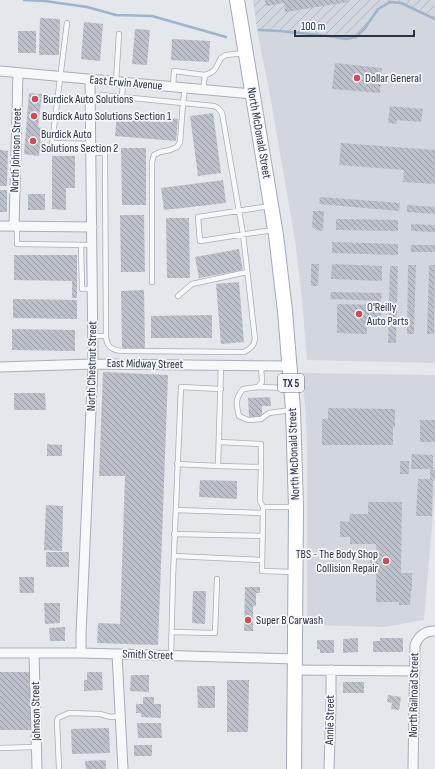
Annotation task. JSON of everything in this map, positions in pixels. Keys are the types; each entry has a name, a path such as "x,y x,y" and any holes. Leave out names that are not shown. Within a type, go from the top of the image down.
{"main road":[{"name":"North McDonald Street","path":"237,0 275,230 285,311 294,410 296,507 294,769"}],"street":[{"name":"East Erwin Avenue","path":"0,71 18,74 252,94"},
{"name":"North Johnson Street","path":"16,226 18,74"},
{"name":"North Chestnut Street","path":"81,653 93,364 90,80"},
{"path":"0,226 92,228"},
{"name":"East Midway Street","path":"0,367 93,364 289,366"},
{"name":"North Railroad Street","path":"413,769 416,642 424,633 434,631"},
{"name":"Smith Street","path":"0,653 171,655 295,665 331,670 415,671"},
{"name":"Johnson Street","path":"34,653 37,769"},
{"path":"117,654 123,769"},
{"name":"Annie Street","path":"329,769 331,670"}],"lane":[{"path":"67,23 52,143 91,148 105,153 106,336 108,345 113,350 117,351 244,352 248,350 253,346 255,339 243,234 222,113 214,106 102,95"},
{"path":"119,34 120,82 122,97"},
{"path":"173,87 174,71 205,75 210,74 215,70 221,58 226,55 246,53"},
{"path":"203,90 205,75"},
{"path":"152,282 152,162 154,155 177,147 180,142 185,88"},
{"path":"271,206 198,217 200,241 275,230"},
{"path":"16,226 17,244 92,245"},
{"path":"81,245 82,289 92,289"},
{"path":"81,263 92,263"},
{"path":"178,296 192,284 247,272"},
{"path":"92,336 106,336"},
{"path":"218,466 221,365"},
{"path":"258,387 262,382 261,366"},
{"path":"171,655 174,534 181,387 220,389"},
{"path":"292,388 258,387 243,389 237,396 236,407 239,416 248,420 261,419 269,413 294,410"},
{"path":"219,442 261,444 260,501 263,510 262,571 296,572"},
{"path":"177,464 261,467"},
{"path":"176,510 263,510 296,507"},
{"path":"174,534 263,536"},
{"path":"174,556 262,560"},
{"path":"172,632 215,633 217,579"},
{"path":"59,768 58,718 69,713 100,714 111,717 120,716"},
{"path":"0,748 37,747"}],"shaded area":[{"path":"253,0 435,0 435,19 401,3 390,2 378,9 365,28 356,37 346,39 280,31 257,30"},
{"path":"390,2 401,3 435,19 435,363 307,360 295,240 270,95 257,30 280,31 346,39 365,28 378,9"},
{"path":"302,373 435,375 435,491 424,620 384,627 307,625 307,451 306,416"}],"building":[{"path":"265,0 348,0 348,2 285,12 284,3 266,6"},
{"path":"40,18 60,19 59,55 39,55"},
{"path":"84,22 103,24 100,61 81,59"},
{"path":"135,29 150,30 147,65 132,64"},
{"path":"18,31 36,31 36,53 18,53"},
{"path":"172,39 210,41 209,62 171,60"},
{"name":"Dollar General","path":"335,63 382,68 380,93 332,89"},
{"path":"29,93 42,94 38,127 42,128 39,156 24,154"},
{"path":"390,106 423,109 421,122 397,120 396,124 388,123"},
{"path":"117,113 178,119 176,141 115,136"},
{"path":"213,113 221,173 198,176 190,116"},
{"path":"341,143 435,150 435,184 403,182 404,170 339,165"},
{"path":"121,148 146,148 146,205 122,205"},
{"path":"0,150 8,151 7,186 0,186"},
{"path":"52,156 75,156 75,188 66,188 66,210 52,209"},
{"path":"223,180 226,203 164,210 161,188"},
{"path":"0,190 7,190 7,212 0,212"},
{"path":"28,194 45,194 45,210 28,210"},
{"path":"320,197 400,203 399,211 319,204"},
{"path":"407,205 435,207 435,214 407,212"},
{"path":"313,211 324,211 323,231 312,228"},
{"path":"120,215 144,215 145,272 121,272"},
{"path":"166,218 189,218 190,278 167,278"},
{"path":"336,219 398,220 398,231 336,230"},
{"path":"411,224 435,225 435,232 411,231"},
{"path":"332,242 398,244 398,255 332,253"},
{"path":"411,245 435,245 435,252 411,252"},
{"path":"239,249 243,270 199,278 195,257"},
{"path":"14,255 77,255 77,298 72,298 72,281 14,280"},
{"path":"311,264 319,264 318,286 311,286"},
{"path":"332,264 382,266 382,281 331,279"},
{"path":"408,265 416,265 414,334 407,334"},
{"path":"429,265 435,265 434,334 427,334"},
{"path":"390,266 398,266 396,343 388,343"},
{"path":"239,282 244,342 221,344 216,284"},
{"path":"144,290 145,348 122,348 121,291"},
{"path":"331,292 382,293 381,301 330,299"},
{"path":"13,299 77,300 77,319 13,318"},
{"name":"O'Reilly Auto Parts","path":"337,304 381,305 381,324 367,324 367,334 337,333"},
{"path":"212,315 212,338 151,338 151,316"},
{"path":"12,329 75,330 75,351 12,350"},
{"path":"103,372 168,375 158,645 97,643 98,623 120,624 125,476 99,476"},
{"path":"14,393 45,393 46,410 14,410"},
{"path":"270,397 271,406 262,406 262,417 249,417 248,398"},
{"path":"328,408 395,409 393,445 322,445 322,419 328,419"},
{"path":"420,420 435,420 435,442 420,442"},
{"path":"47,444 62,445 62,456 47,456"},
{"path":"412,454 433,455 433,470 435,470 435,479 433,479 432,516 416,516 418,479 430,479 430,469 411,469"},
{"path":"400,461 409,461 409,474 400,474"},
{"path":"200,480 237,481 237,499 199,497"},
{"name":"TBS - The Body Shop Collision Repair","path":"368,502 402,502 401,573 412,573 410,605 399,605 399,602 376,602 376,570 370,570 370,553 376,553 376,544 350,544 350,537 340,537 340,521 349,522 350,514 368,514"},
{"path":"46,505 63,506 62,551 44,550"},
{"path":"46,552 69,552 69,567 46,567"},
{"path":"19,577 34,577 34,593 20,593"},
{"name":"Super B Carwash","path":"245,587 260,587 260,593 256,593 256,606 253,606 253,631 244,631"},
{"path":"193,591 206,591 205,624 192,623"},
{"path":"44,603 60,603 60,623 45,624"},
{"path":"65,627 65,641 50,641 49,628"},
{"path":"358,638 358,652 343,653 343,639"},
{"path":"380,638 403,638 403,652 373,652 373,641 380,641"},
{"path":"317,640 334,640 334,653 320,653 320,649 317,649"},
{"path":"0,672 32,672 33,730 0,730"},
{"path":"87,672 102,672 103,690 84,691 84,680 87,680"},
{"path":"131,675 149,675 149,692 130,691"},
{"path":"227,680 249,680 248,732 227,732"},
{"path":"343,682 364,682 364,693 343,693"},
{"path":"197,686 215,686 215,708 198,708"},
{"path":"388,695 401,697 399,710 391,709 392,703 387,702"},
{"path":"143,697 154,697 154,704 161,704 161,718 141,717 141,713 136,713 136,704 143,704"},
{"path":"137,723 161,723 162,738 138,738"},
{"path":"109,728 110,753 72,754 71,729"},
{"path":"134,745 152,745 152,756 134,756"},
{"path":"106,760 106,769 86,769 85,761"}],"waterway":[{"path":"24,0 45,1 87,7 116,15 152,16 226,37"},
{"path":"259,30 346,39 356,37 365,28 378,9 390,2 401,3 435,19"}],"place":[{"name":"Dollar General","path":"357,78"},
{"name":"Burdick Auto Solutions","path":"35,99"},
{"name":"Burdick Auto Solutions Section 1","path":"34,116"},
{"name":"Burdick Auto Solutions Section 2","path":"33,141"},
{"name":"O'Reilly Auto Parts","path":"359,314"},
{"name":"TBS - The Body Shop Collision Repair","path":"386,561"},
{"name":"Super B Carwash","path":"248,620"}]}
